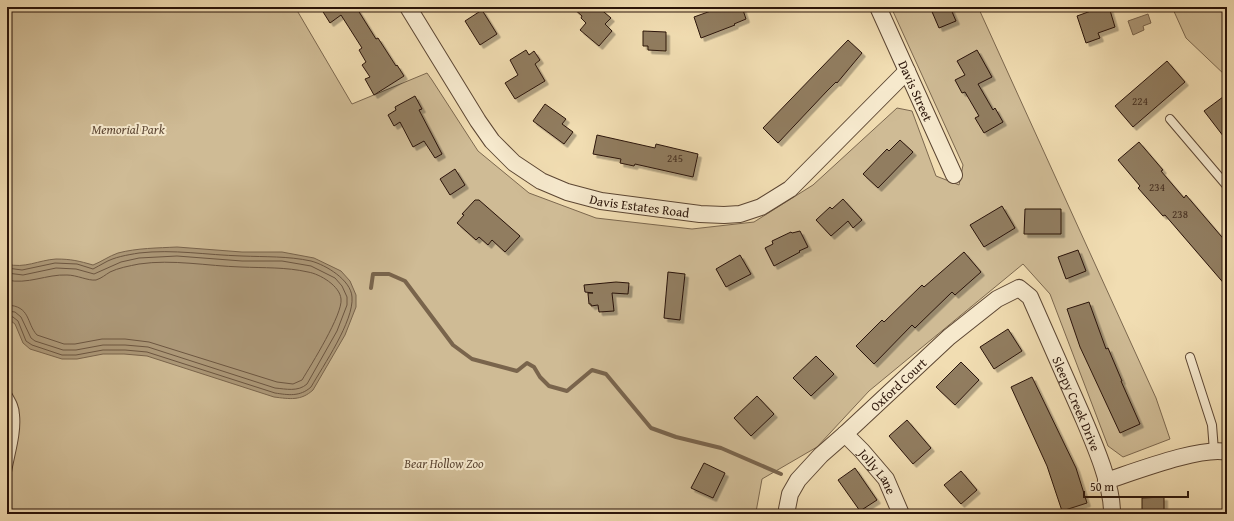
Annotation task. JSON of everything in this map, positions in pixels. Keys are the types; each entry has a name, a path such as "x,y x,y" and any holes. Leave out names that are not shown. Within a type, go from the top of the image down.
{"street":[{"name":"Davis Estates Road","path":"408,7 478,122 492,141 514,163 541,181 567,192 601,201 700,214 740,214 761,207 790,189 907,71"},
{"name":"Davis Street","path":"878,7 954,175"},
{"name":"Oxford Court","path":"787,509 790,494 798,480 821,455 949,337 997,299 1018,288 1030,297"},
{"name":"Sleepy Creek Drive","path":"1030,297 1090,435 1106,481 1112,507 1112,514"},
{"name":"Jolly Lane","path":"845,434 886,479 901,514"},
{"path":"1106,481 1180,458 1221,451"}],"lane":[{"path":"1170,119 1227,186"},
{"path":"1190,357 1221,451"},
{"path":"7,394 13,405 15,415 7,472"}],"green space":[{"path":"7,7 295,7 352,104 427,73 478,151 529,193 596,218 692,229 754,222 813,185 897,108 912,111 936,176 959,185 963,165 891,7 978,7 1156,398 1170,439 1123,457 1108,446 1050,294 1023,264 869,391 817,447 762,479 756,512 758,514 7,514"},
{"path":"1172,7 1227,7 1227,77 1186,38"}],"water":[{"path":"1148,14 1151,23 1143,26 1144,30 1133,35 1128,21"},
{"path":"177,247 242,252 282,252 314,258 341,271 350,281 356,295 356,307 345,335 313,390 309,394 300,398 290,399 274,397 147,356 103,354 77,359 62,359 30,349 23,343 15,324 7,320 7,264 25,265 56,259 66,259 93,265 115,254 125,251 148,248"}],"building":[{"path":"320,7 356,7 376,39 378,38 404,76 374,95 365,79 370,77 362,65 366,62 359,50 362,48 341,15 330,23"},
{"path":"572,7 598,7 611,18 605,24 612,31 599,46 580,30 586,23 581,18 582,16"},
{"path":"722,7 742,7 746,19 734,24 735,25 701,38 694,17"},
{"path":"930,7 950,7 956,21 939,28"},
{"path":"1102,7 1109,7 1115,27 1098,33 1100,38 1086,43 1077,16"},
{"path":"482,10 497,34 480,45 465,21"},
{"path":"643,31 666,32 666,51 648,50 648,46 643,46"},
{"path":"848,40 862,53 837,83 836,82 827,91 778,143 763,128"},
{"path":"526,50 529,55 534,51 540,60 535,64 545,81 515,99 505,83 518,75 510,60"},
{"path":"977,50 992,77 978,84 993,110 995,108 1003,122 984,133 975,118 979,116 965,92 962,93 955,80 965,75 957,61"},
{"path":"1167,61 1185,82 1133,127 1115,106"},
{"path":"1227,94 1227,141 1204,111"},
{"path":"415,96 422,109 419,110 442,154 435,158 424,141 413,147 400,122 394,126 388,115 396,110 395,107"},
{"path":"545,104 566,119 562,124 573,132 564,144 533,121"},
{"path":"597,135 655,148 656,144 698,154 693,177 635,164 634,166 620,163 621,159 593,154"},
{"path":"900,140 913,152 878,188 863,174 887,149 889,151"},
{"path":"1139,142 1184,198 1186,195 1227,243 1227,287 1165,215 1163,216 1138,188 1140,186 1118,160"},
{"path":"455,169 465,185 450,195 440,179"},
{"path":"843,199 862,220 853,228 848,221 831,236 816,220 830,207 832,209"},
{"path":"475,200 479,200 520,236 505,252 492,240 488,245 479,237 476,240 457,223 464,215 462,214"},
{"path":"1002,206 1015,228 984,247 970,225"},
{"path":"1025,209 1061,209 1061,234 1024,234"},
{"path":"800,231 808,247 774,266 765,248 773,244 772,241 791,232"},
{"path":"1078,250 1086,271 1066,279 1058,257"},
{"path":"964,252 981,272 955,295 952,292 915,328 912,325 874,364 856,346 882,320 884,322 922,285 924,287"},
{"path":"740,255 751,274 726,287 716,269"},
{"path":"668,272 685,274 680,320 664,318"},
{"path":"616,282 629,283 628,294 612,293 614,311 599,312 598,305 591,306 591,304 589,304 588,293 593,293 585,292 584,285"},
{"path":"1089,302 1106,349 1108,348 1140,424 1120,433 1080,347 1067,309"},
{"path":"1008,329 1022,351 994,369 980,347"},
{"path":"816,356 834,374 811,396 793,378"},
{"path":"961,362 979,380 955,405 936,387"},
{"path":"1032,377 1076,468 1087,503 1062,511 1047,466 1011,387"},
{"path":"757,396 774,414 751,436 734,418"},
{"path":"907,420 931,448 913,464 889,436"},
{"path":"704,463 725,473 713,498 691,488"},
{"path":"855,468 877,500 860,511 838,480"},
{"path":"961,471 977,490 961,504 944,485"},
{"path":"1164,497 1164,514 1142,514 1142,498"}],"waterway":[{"path":"1223,7 1227,17"},
{"path":"371,288 373,274 389,274 405,281 453,345 472,359 517,371 527,363 534,367 540,377 549,386 567,391 592,370 606,374 651,428 676,437 721,448 781,474"}],"park label":[{"name":"Memorial Park","path":"128,129"},
{"name":"Bear Hollow Zoo","path":"444,463"}]}
